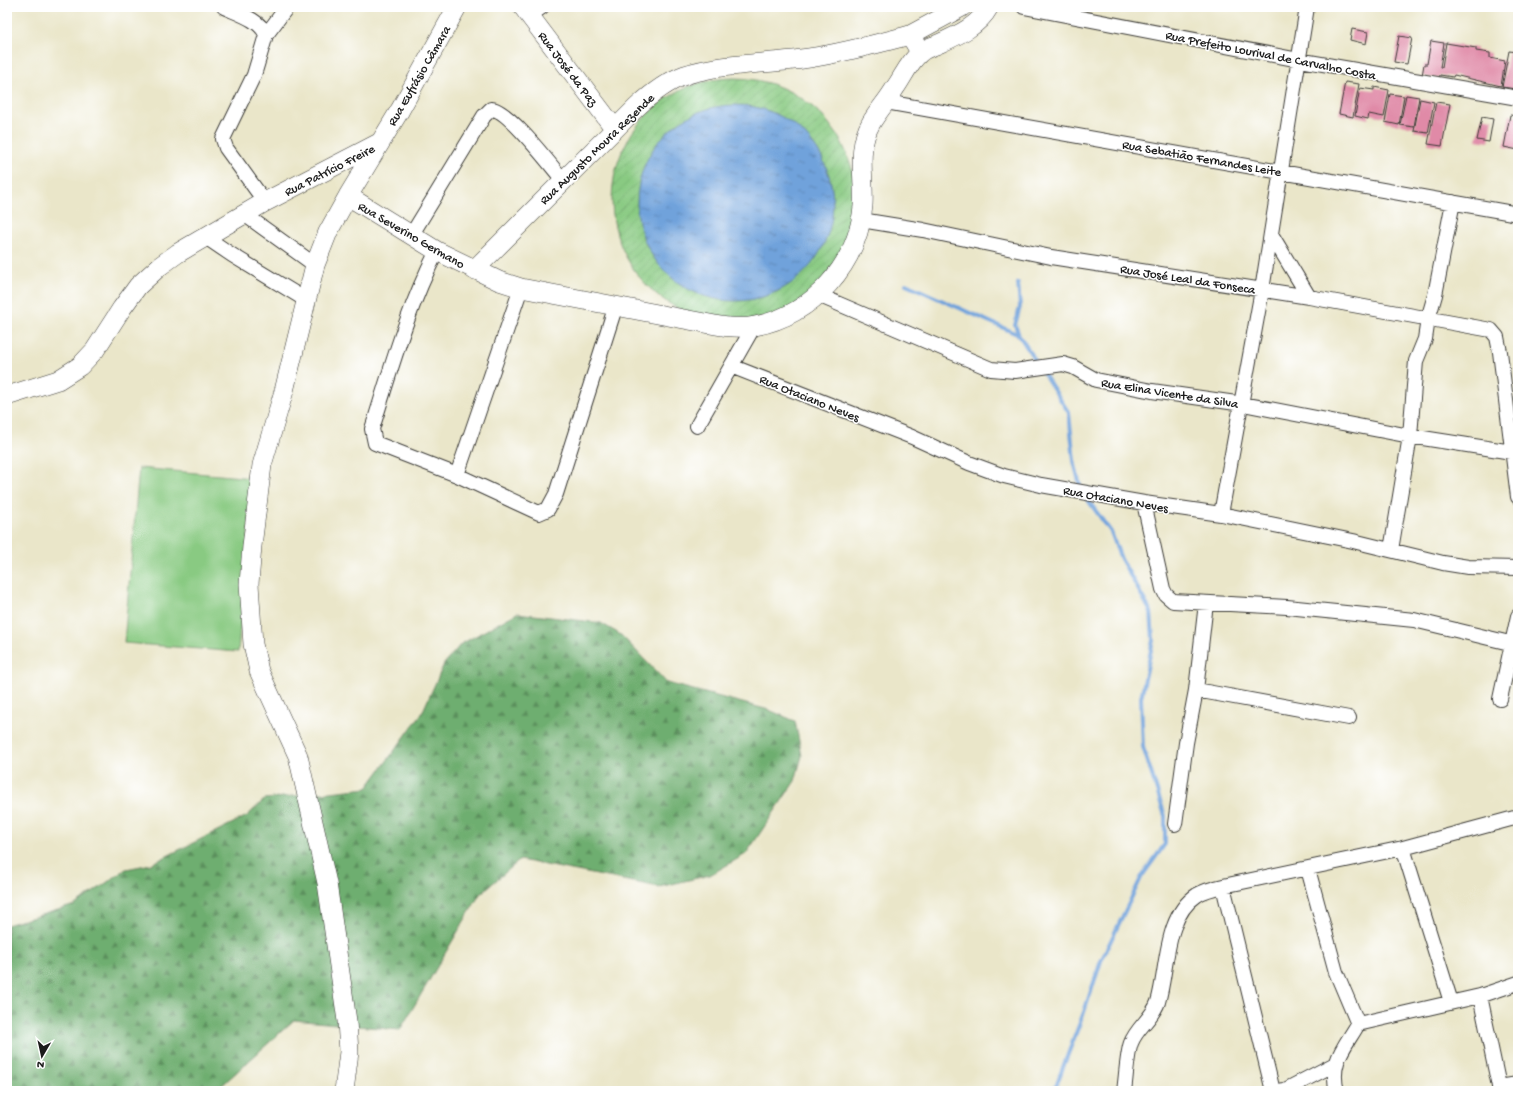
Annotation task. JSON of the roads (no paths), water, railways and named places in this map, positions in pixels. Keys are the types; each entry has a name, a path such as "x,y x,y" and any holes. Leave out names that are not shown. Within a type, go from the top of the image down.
{"street":[{"path":"224,7 248,18 261,27 266,35"},
{"path":"265,202 226,148 223,139 254,76 266,35 287,7"},
{"name":"Rua Eufrásio Câmara","path":"378,143 400,110 457,7"},
{"name":"Rua Augusto Moura Rezende","path":"474,270 563,180 654,92 685,75 711,70 808,58 857,49 910,35 962,7"},
{"path":"910,35 920,52 959,35 972,27 989,7"},
{"name":"Rua Prefeito Lourival de Carvalho Costa","path":"1024,7 1299,60 1518,98"},
{"path":"1221,514 1243,404 1307,7"},
{"name":"Rua José da Paz","path":"532,10 615,129"},
{"name":"Rua Severino Germano","path":"348,196 412,234 437,251 474,270 521,288 728,327 754,326 769,323 795,312 818,296 844,265 856,242 861,220 863,205 862,153 865,136 871,123 920,52"},
{"name":"Rua Sebatião Fernandes Leite","path":"886,102 1518,214"},
{"path":"412,234 484,116 491,109 500,111 538,149 563,180"},
{"name":"Rua Patrício Freire","path":"344,1091 349,1052 347,1021 327,883 298,756 259,671 253,644 249,584 262,465 284,390 315,265 328,232 378,143"},
{"name":"Rua Patrício Freire","path":"7,396 58,380 80,366 95,350 138,286 160,266 204,236 265,202 378,143"},
{"path":"1391,550 1410,436 1416,361 1425,339 1453,202"},
{"path":"244,214 315,265"},
{"name":"Rua José Leal da Fonseca","path":"861,220 923,230 1051,257 1309,297 1491,330 1497,337 1500,352 1512,452"},
{"path":"1271,234 1309,297"},
{"path":"204,236 232,255 306,300"},
{"path":"437,251 421,285 406,324 372,433 375,443 457,475 538,513 548,509 552,504 616,305"},
{"path":"457,475 521,288"},
{"name":"Rua Elina Vicente da Silva","path":"818,296 980,366 991,369 1015,371 1063,364 1073,367 1096,380 1152,391 1243,404 1410,436 1512,452"},
{"path":"697,426 754,326"},
{"name":"Rua Otaciano Neves","path":"731,366 994,472 1042,485 1144,503 1221,514 1468,567 1518,568"},
{"path":"1512,452 1518,497"},
{"path":"1144,503 1156,559 1166,595 1173,601 1286,607 1414,620 1515,644"},
{"path":"1175,824 1186,743 1196,690 1206,602"},
{"path":"1500,699 1515,644 1518,616"},
{"path":"1196,690 1349,718"},
{"path":"1124,1091 1131,1043 1155,1010 1160,994 1167,951 1178,918 1186,906 1196,896 1223,886 1404,848 1518,817"},
{"path":"1404,848 1451,1002"},
{"path":"1308,869 1336,972 1358,1024"},
{"path":"1223,886 1272,1087 1275,1090 1285,1090 1335,1064"},
{"path":"1337,1091 1334,1077 1335,1064 1358,1024 1480,996 1518,983"},
{"path":"1480,996 1499,1089 1518,1084"}],"water":[{"path":"725,105 745,105 773,112 790,121 805,133 817,148 826,165 833,193 833,213 826,241 817,258 805,273 790,285 773,294 745,301 725,301 697,294 680,285 665,273 653,258 644,241 637,213 637,193 644,165 653,148 665,133 680,121 697,112"}],"waterway":[{"path":"1018,283 1020,307 1015,325 1019,335"},
{"path":"906,284 1019,335 1038,365"},
{"path":"1042,371 1069,413 1074,461 1080,486"},
{"path":"1054,1091 1084,1012 1101,961 1142,876 1165,844 1165,816 1143,747 1141,698 1153,640 1151,612 1121,559 1111,532 1085,496"}]}
